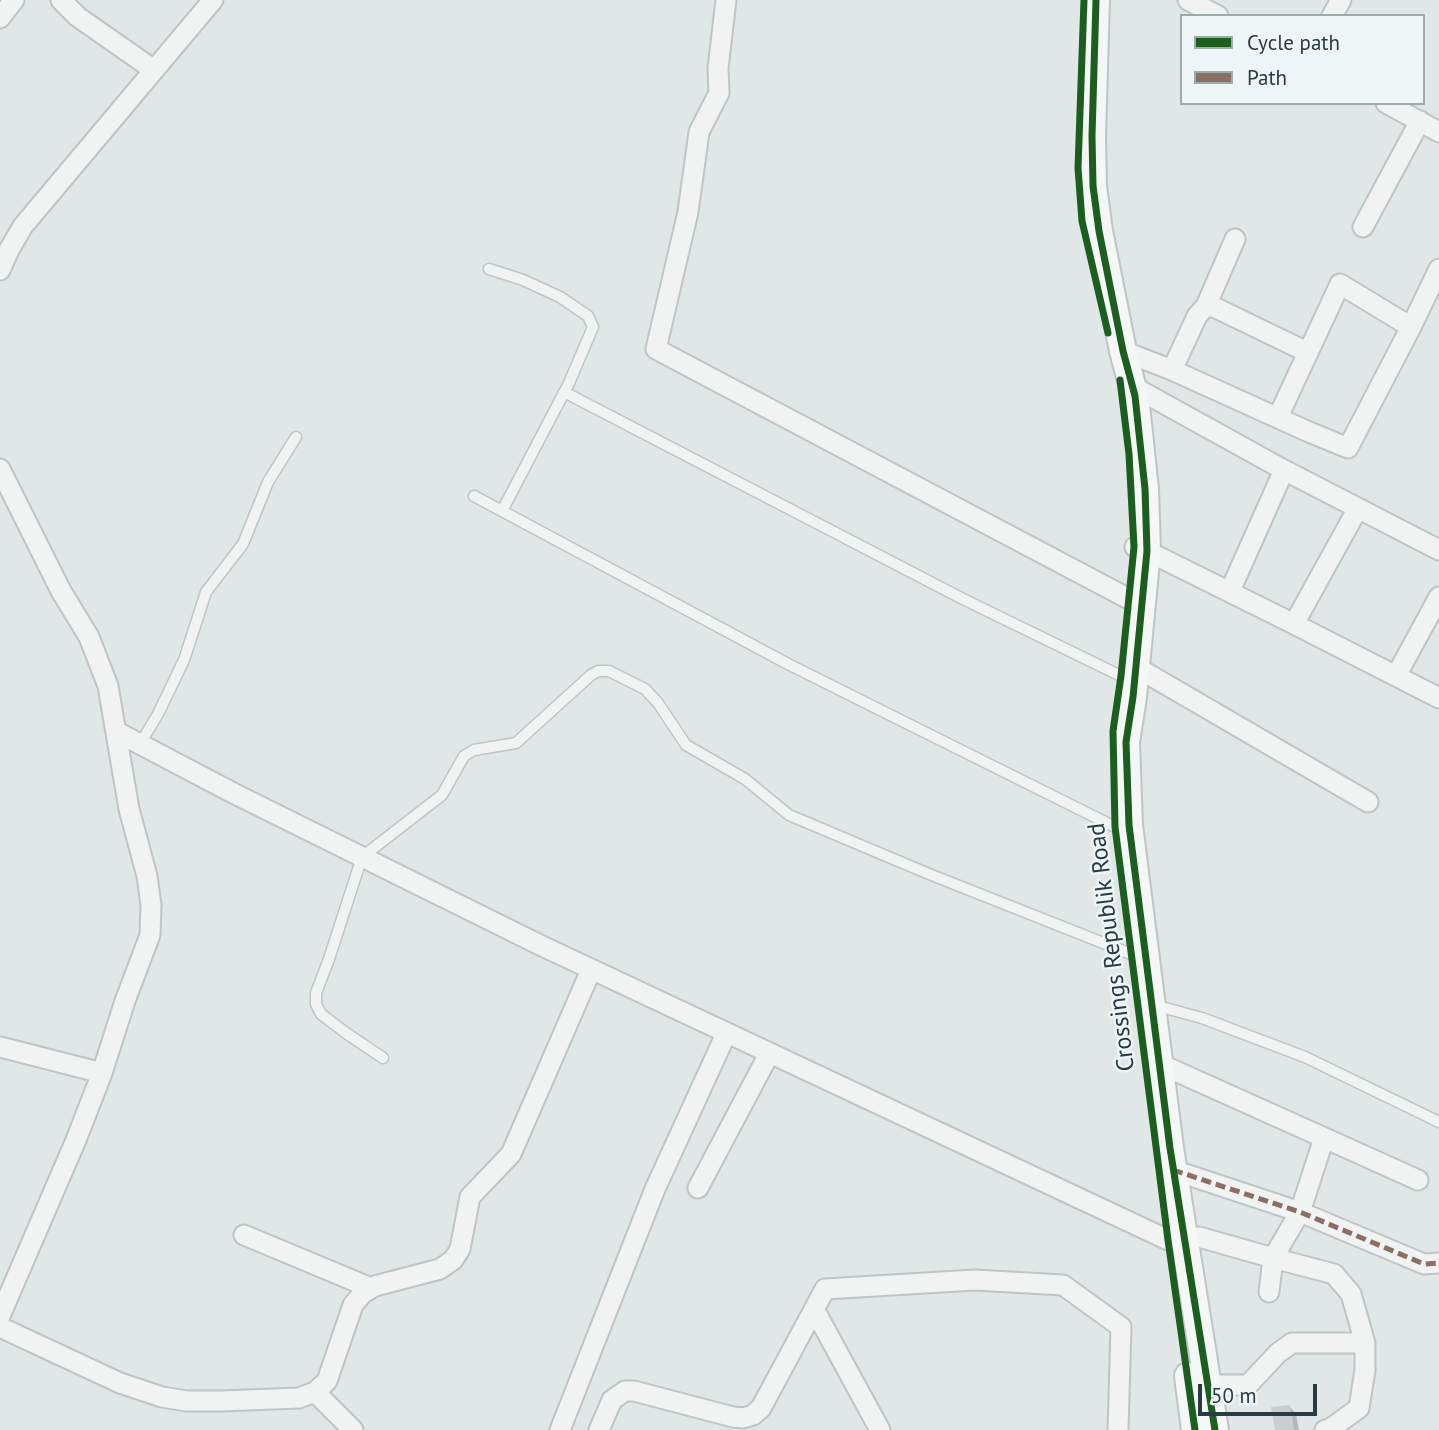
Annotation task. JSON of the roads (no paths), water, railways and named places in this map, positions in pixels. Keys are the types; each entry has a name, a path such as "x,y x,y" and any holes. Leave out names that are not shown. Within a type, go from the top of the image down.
{"street":[{"path":"0,18 14,0"},
{"path":"61,0 78,17 154,70"},
{"path":"0,270 23,226 213,0"},
{"path":"726,0 718,68 719,93 699,132 688,212 656,349 1129,599"},
{"name":"Crossings Republik Road","path":"1084,0 1078,144 1083,221 1122,390 1140,549 1129,599 1129,671 1113,731 1115,827 1130,954 1176,1241 1195,1430"},
{"path":"1096,0 1093,186 1099,231 1139,421 1145,489 1129,671 1126,783 1136,886 1173,1170 1176,1241 1208,1385 1215,1430"},
{"path":"1188,0 1215,14"},
{"path":"1390,105 1439,132"},
{"path":"1363,227 1420,121"},
{"path":"1172,370 1197,316 1206,306 1236,239"},
{"path":"1123,351 1348,448 1439,269"},
{"path":"1278,417 1340,284 1411,327"},
{"path":"1206,306 1216,308 1307,352"},
{"path":"1132,386 1284,470 1439,550"},
{"path":"0,469 61,591 89,637 107,686 129,809 147,876 150,915 149,935 102,1073 0,1316"},
{"path":"1230,591 1284,470"},
{"path":"1294,624 1358,508"},
{"path":"1140,549 1230,591 1439,698"},
{"path":"1396,676 1439,597"},
{"path":"1129,671 1368,802"},
{"path":"117,732 591,970 1176,1241 1199,1237 1334,1274 1351,1294 1365,1343 1364,1370 1359,1408 1325,1430"},
{"path":"0,1327 120,1382 162,1397 187,1401 234,1401 299,1398 315,1392 327,1381 353,1306 363,1293 371,1288 440,1269 453,1261 460,1249 470,1197 511,1154 591,970"},
{"path":"559,1430 655,1189 726,1034"},
{"path":"0,1047 102,1073"},
{"path":"698,1188 769,1054"},
{"path":"1160,1064 1418,1180"},
{"path":"1269,1292 1273,1258 1300,1212 1324,1138"},
{"path":"1173,1170 1300,1212 1424,1264 1439,1263"},
{"path":"244,1236 371,1288"},
{"path":"598,1430 612,1400 625,1391 733,1417 753,1415 761,1408 825,1289 975,1280 1063,1285 1121,1327 1118,1430"},
{"path":"814,1309 880,1430"},
{"path":"1208,1385 1248,1385 1278,1353 1292,1343 1365,1343"},
{"path":"315,1392 353,1430"}],"lane":[{"path":"489,269 523,280 560,297 588,316 591,321 591,332 564,392 502,512"},
{"path":"564,392 963,599 1129,671"},
{"path":"140,744 184,660 206,592 243,544 268,482 296,437"},
{"path":"474,496 788,664 1115,827"},
{"path":"383,1058 321,1014 316,1004 316,993 362,857 442,794 464,756 474,750 516,743 598,671 609,671 645,689 686,745 745,779 789,815 1130,954"},
{"path":"1153,1005 1252,1035 1305,1057 1439,1122"}]}
